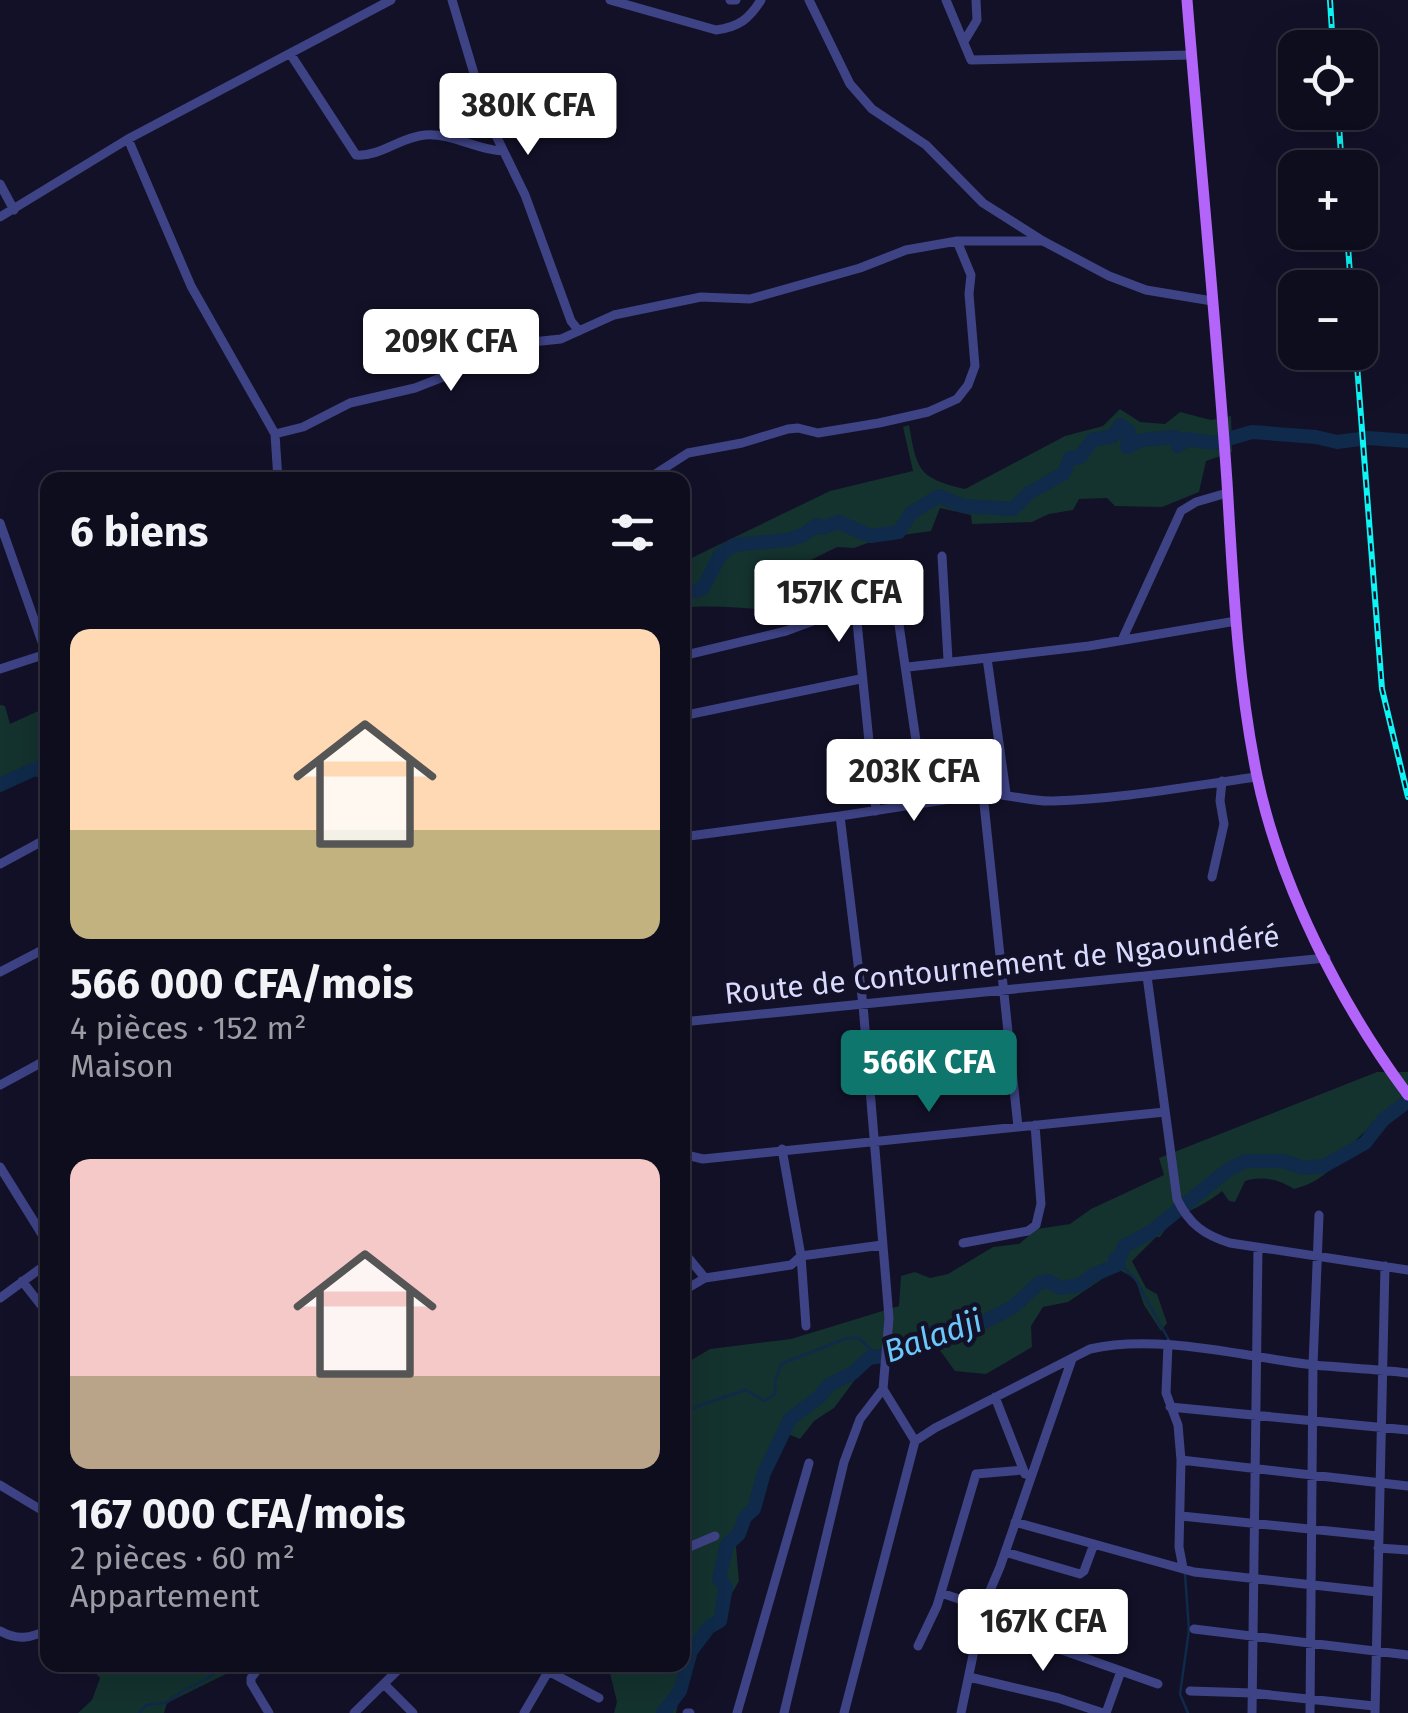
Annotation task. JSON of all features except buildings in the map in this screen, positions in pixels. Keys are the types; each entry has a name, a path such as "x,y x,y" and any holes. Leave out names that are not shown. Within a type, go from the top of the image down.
{"main road":[{"path":"1187,0 1236,620 1257,776 1277,845 1326,958 1349,1006 1408,1095"}],"street":[{"path":"0,217 128,138 390,0"},
{"path":"452,0 487,117 524,196 578,331"},
{"path":"610,0 716,30 749,19 761,0"},
{"path":"809,0 850,84 872,109 926,145 983,203 1109,276 1146,290 1212,302"},
{"path":"946,0 971,60 1191,55"},
{"path":"965,40 977,20 976,0"},
{"path":"290,55 356,155 369,156 408,138 424,136 450,137 490,151 503,151"},
{"path":"128,138 191,286 275,434 277,472"},
{"path":"0,184 14,210"},
{"path":"275,434 304,427 350,402 414,388 532,342 561,339 614,316 702,297 750,299 860,268 906,250 958,241 1043,241"},
{"path":"658,472 688,453 788,429 818,434 879,423 928,412 957,398 968,385 975,366 971,275 958,241"},
{"path":"1122,640 1181,511 1227,493"},
{"path":"0,523 40,636"},
{"path":"942,556 948,660"},
{"path":"892,570 925,802"},
{"path":"690,654 786,631 840,610 850,612 856,622 876,811"},
{"path":"908,667 1122,640 1236,620"},
{"path":"0,669 40,658"},
{"path":"987,658 1006,793"},
{"path":"690,714 860,679"},
{"path":"690,836 983,794 1006,793 1047,802 1094,799 1257,776"},
{"path":"1212,878 1224,824 1222,782"},
{"path":"983,794 1018,1127"},
{"path":"784,1713 844,1462 860,1419 883,1389 889,1318 864,1005 840,816"},
{"path":"0,864 40,842"},
{"path":"0,972 40,951"},
{"name":"Route de Contournement de Ngaoundéré","path":"690,1021 1326,958"},
{"path":"1147,976 1181,1207 1196,1227 1213,1238 1258,1248 1408,1270"},
{"path":"0,1086 40,1064"},
{"path":"690,1156 703,1159 1165,1112"},
{"path":"963,1243 1028,1231 1036,1225 1042,1204 1035,1125"},
{"path":"782,1149 802,1256 806,1326"},
{"path":"0,1167 40,1231"},
{"path":"1310,1713 1319,1215"},
{"path":"690,1285 705,1278 791,1266 802,1256 882,1245"},
{"path":"1252,1713 1258,1248"},
{"path":"690,1260 705,1278"},
{"path":"1190,1691 1252,1693 1374,1710 1385,1266"},
{"path":"0,1298 40,1269"},
{"path":"22,1281 40,1304"},
{"path":"915,1441 1090,1349 1115,1343 1170,1344 1314,1365 1408,1372"},
{"path":"1170,1344 1166,1393 1178,1425 1179,1547 1183,1568"},
{"path":"961,1713 982,1607 1072,1359"},
{"path":"844,1713 915,1441 883,1389"},
{"path":"995,1397 1028,1481"},
{"path":"1170,1408 1408,1430"},
{"path":"1180,1460 1408,1486"},
{"path":"737,1713 809,1463"},
{"path":"918,1646 934,1617 976,1474 1023,1470"},
{"path":"0,1485 40,1509"},
{"path":"1181,1516 1378,1536"},
{"path":"1015,1522 1194,1572 1377,1592"},
{"path":"690,1547 716,1536"},
{"path":"1005,1552 1080,1574 1094,1544"},
{"path":"1378,1548 1408,1550"},
{"path":"941,1593 982,1607"},
{"path":"1194,1630 1408,1655"},
{"path":"0,1631 17,1638 40,1634"},
{"path":"1017,1634 1158,1684"},
{"path":"969,1677 1105,1713 1121,1670"},
{"path":"255,1672 251,1683 269,1713"},
{"path":"354,1713 396,1672"},
{"path":"524,1713 548,1672"},
{"path":"557,1672 599,1698"},
{"path":"384,1684 413,1713"}],"green space":[{"path":"1120,409 1140,422 1165,424 1180,412 1211,420 1231,416 1232,452 1206,461 1199,492 1162,507 1115,506 1107,498 1079,499 1073,510 1032,522 972,524 971,515 940,508 931,531 881,538 854,548 837,547 801,565 793,573 786,603 777,610 690,608 690,559 830,491 913,471 903,427 909,425 922,470 938,481 965,489 1065,436 1103,426"},
{"path":"0,705 5,706 10,724 40,710 40,777 21,775 0,790"},
{"name":"Baladji","path":"1377,1072 1408,1072 1408,1100 1370,1127 1326,1173 1294,1189 1270,1179 1245,1181 1235,1202 1229,1201 1222,1191 1174,1221 1132,1261 1146,1288 1157,1294 1167,1323 1161,1331 1144,1305 1135,1278 1117,1269 1068,1302 1043,1307 1031,1326 1032,1347 986,1374 955,1371 928,1334 875,1353 834,1408 814,1421 800,1439 788,1434 777,1448 757,1513 735,1536 739,1581 690,1667 690,1361 710,1349 791,1339 899,1306 901,1276 915,1272 930,1278 948,1274 993,1247 1019,1244 1037,1229 1070,1224 1091,1209 1164,1175 1159,1158"},
{"path":"94,1672 229,1672 167,1703 164,1713 78,1713 92,1700 100,1678"},
{"name":"Baladji","path":"610,1672 687,1672 676,1713 614,1713 617,1702"}],"waterway":[{"path":"690,592 703,588 720,555 734,545 788,540 817,525 822,528 838,522 871,536 899,532 911,513 939,496 963,506 1013,509 1029,493 1064,473 1070,458 1080,457 1092,440 1113,436 1120,425 1129,432 1127,447 1141,440 1174,437 1178,446 1187,439 1214,443 1252,432 1337,442 1368,438 1408,441"},
{"path":"0,785 40,767"},
{"name":"Baladji","path":"690,1655 709,1627 720,1621 726,1587 719,1579 727,1545 754,1509 764,1473 790,1419 829,1385 853,1373 869,1358 900,1353 930,1333 986,1321 1013,1307 1039,1283 1048,1281 1061,1288 1080,1285 1117,1265 1115,1259 1124,1246 1151,1232 1229,1169 1246,1161 1283,1161 1304,1168 1324,1166 1365,1143 1383,1120 1408,1101"},
{"path":"1115,1259 1136,1280 1170,1342"},
{"path":"690,1411 746,1390 764,1401 775,1394 781,1364 847,1338 859,1338 876,1355"},
{"path":"1185,1574 1189,1630 1180,1694 1188,1713"},
{"path":"139,1713 147,1705 168,1702 216,1672"},
{"name":"Baladji","path":"663,1713 680,1691 685,1672"}],"railway":[{"path":"1330,0 1332,30"},
{"path":"1339,130 1341,150"},
{"path":"1348,250 1350,270"},
{"path":"1357,370 1382,689 1408,797"}]}
